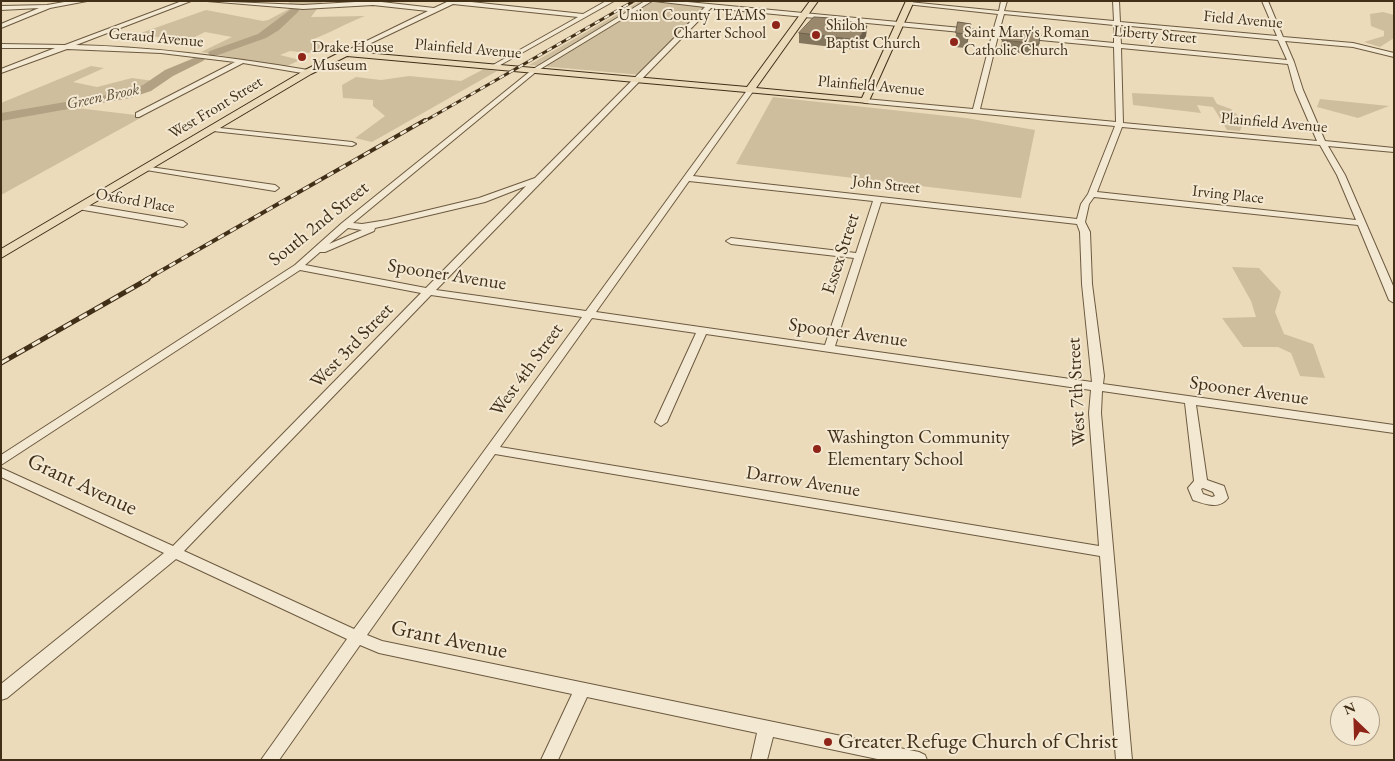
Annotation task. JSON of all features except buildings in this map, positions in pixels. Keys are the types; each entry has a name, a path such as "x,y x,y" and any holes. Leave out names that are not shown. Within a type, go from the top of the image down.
{"main road":[{"name":"West 4th Street","path":"750,90 814,1"},
{"path":"865,100 910,2"},
{"name":"Plainfield Avenue","path":"346,53 865,100"},
{"name":"West Front Street","path":"1,254 308,72 346,53"}],"street":[{"path":"1,8 49,6 84,1"},
{"path":"1,71 188,1"},
{"path":"210,1 303,8 373,3 434,10"},
{"path":"454,1 583,16"},
{"name":"West Front Street","path":"346,53 454,1"},
{"path":"495,66 611,1"},
{"name":"South 2nd Street","path":"1,461 298,267 345,225 535,70 649,1"},
{"name":"Liberty Street","path":"657,1 1292,62"},
{"path":"976,112 1003,12 1004,1"},
{"name":"West 7th Street","path":"1116,1 1120,124 1092,194 1085,204 1081,222 1085,232 1087,284 1098,376 1095,413 1124,760"},
{"path":"1265,1 1292,62 1299,90 1322,143 1340,175 1394,300"},
{"name":"Field Avenue","path":"910,2 1116,23 1281,37 1352,45 1394,55"},
{"path":"1,26 49,6"},
{"name":"West 3rd Street","path":"1,693 175,552 539,178 710,6"},
{"name":"Geraud Avenue","path":"1,46 65,46 194,55 308,72"},
{"path":"140,114 242,61"},
{"name":"West 4th Street","path":"269,760 750,90"},
{"name":"Plainfield Avenue","path":"865,100 976,112 1394,150"},
{"path":"214,128 352,144"},
{"path":"146,168 275,188"},
{"path":"345,225 362,227 388,223 482,200 539,178"},
{"name":"John Street","path":"688,178 1081,222"},
{"name":"Irving Place","path":"1092,194 1361,223"},
{"name":"Essex Street","path":"829,348 878,199"},
{"path":"482,200 517,201"},
{"name":"Oxford Place","path":"81,207 184,224"},
{"path":"311,255 388,223"},
{"path":"731,241 858,256"},
{"name":"Spooner Avenue","path":"298,267 430,292 1394,429"},
{"path":"661,422 703,330"},
{"path":"1190,400 1201,483"},
{"name":"Darrow Avenue","path":"493,450 1106,552"},
{"name":"Grant Avenue","path":"1,472 379,648 918,760"},
{"path":"549,760 582,690"},
{"path":"759,760 767,728"}],"shaded area":[{"path":"290,1 323,1 311,17 365,16 311,40 326,48 308,53 290,51 280,55 300,60 285,67 201,52 232,37 205,32 189,40 135,35 206,10 263,21 268,20 289,9 288,4"},
{"path":"640,1 708,7 642,75 529,65"},
{"path":"1383,12 1394,15 1394,38 1380,47 1364,42 1384,36 1384,31 1371,26 1370,14"},
{"path":"91,66 104,68 73,82 97,87 132,78 161,82 137,94 77,108 144,116 1,195 1,103"},
{"path":"484,69 497,71 372,142 355,138 385,116 373,106 373,100 343,98 342,85 356,77 381,80 409,76 461,81"},
{"path":"1132,93 1213,97 1217,104 1231,109 1244,121 1240,131 1227,130 1213,107 1197,105 1201,113 1133,105"},
{"path":"773,97 966,118 1035,130 1021,198 736,164"},
{"path":"1320,99 1389,106 1358,118 1317,107"},
{"path":"1232,267 1259,268 1281,292 1275,312 1284,334 1313,344 1325,378 1300,376 1291,353 1278,347 1243,347 1222,318 1256,317 1251,301"}],"waterway":[{"name":"Green Brook","path":"214,53 262,36 275,28 294,10"},
{"name":"Green Brook","path":"1,117 126,95 147,88 169,73 199,59"}],"railway":[{"path":"423,122 634,1"},
{"path":"145,280 425,120"},
{"path":"1,363 148,279"}],"place":[{"name":"Union County TEAMS Charter School","path":"776,25"},
{"name":"Shiloh Baptist Church","path":"816,35"},
{"name":"Saint Mary's Roman Catholic Church","path":"954,42"},
{"name":"Drake House Museum","path":"302,57"},
{"name":"Washington Community Elementary School","path":"817,449"},
{"name":"Greater Refuge Church of Christ","path":"828,742"}]}
